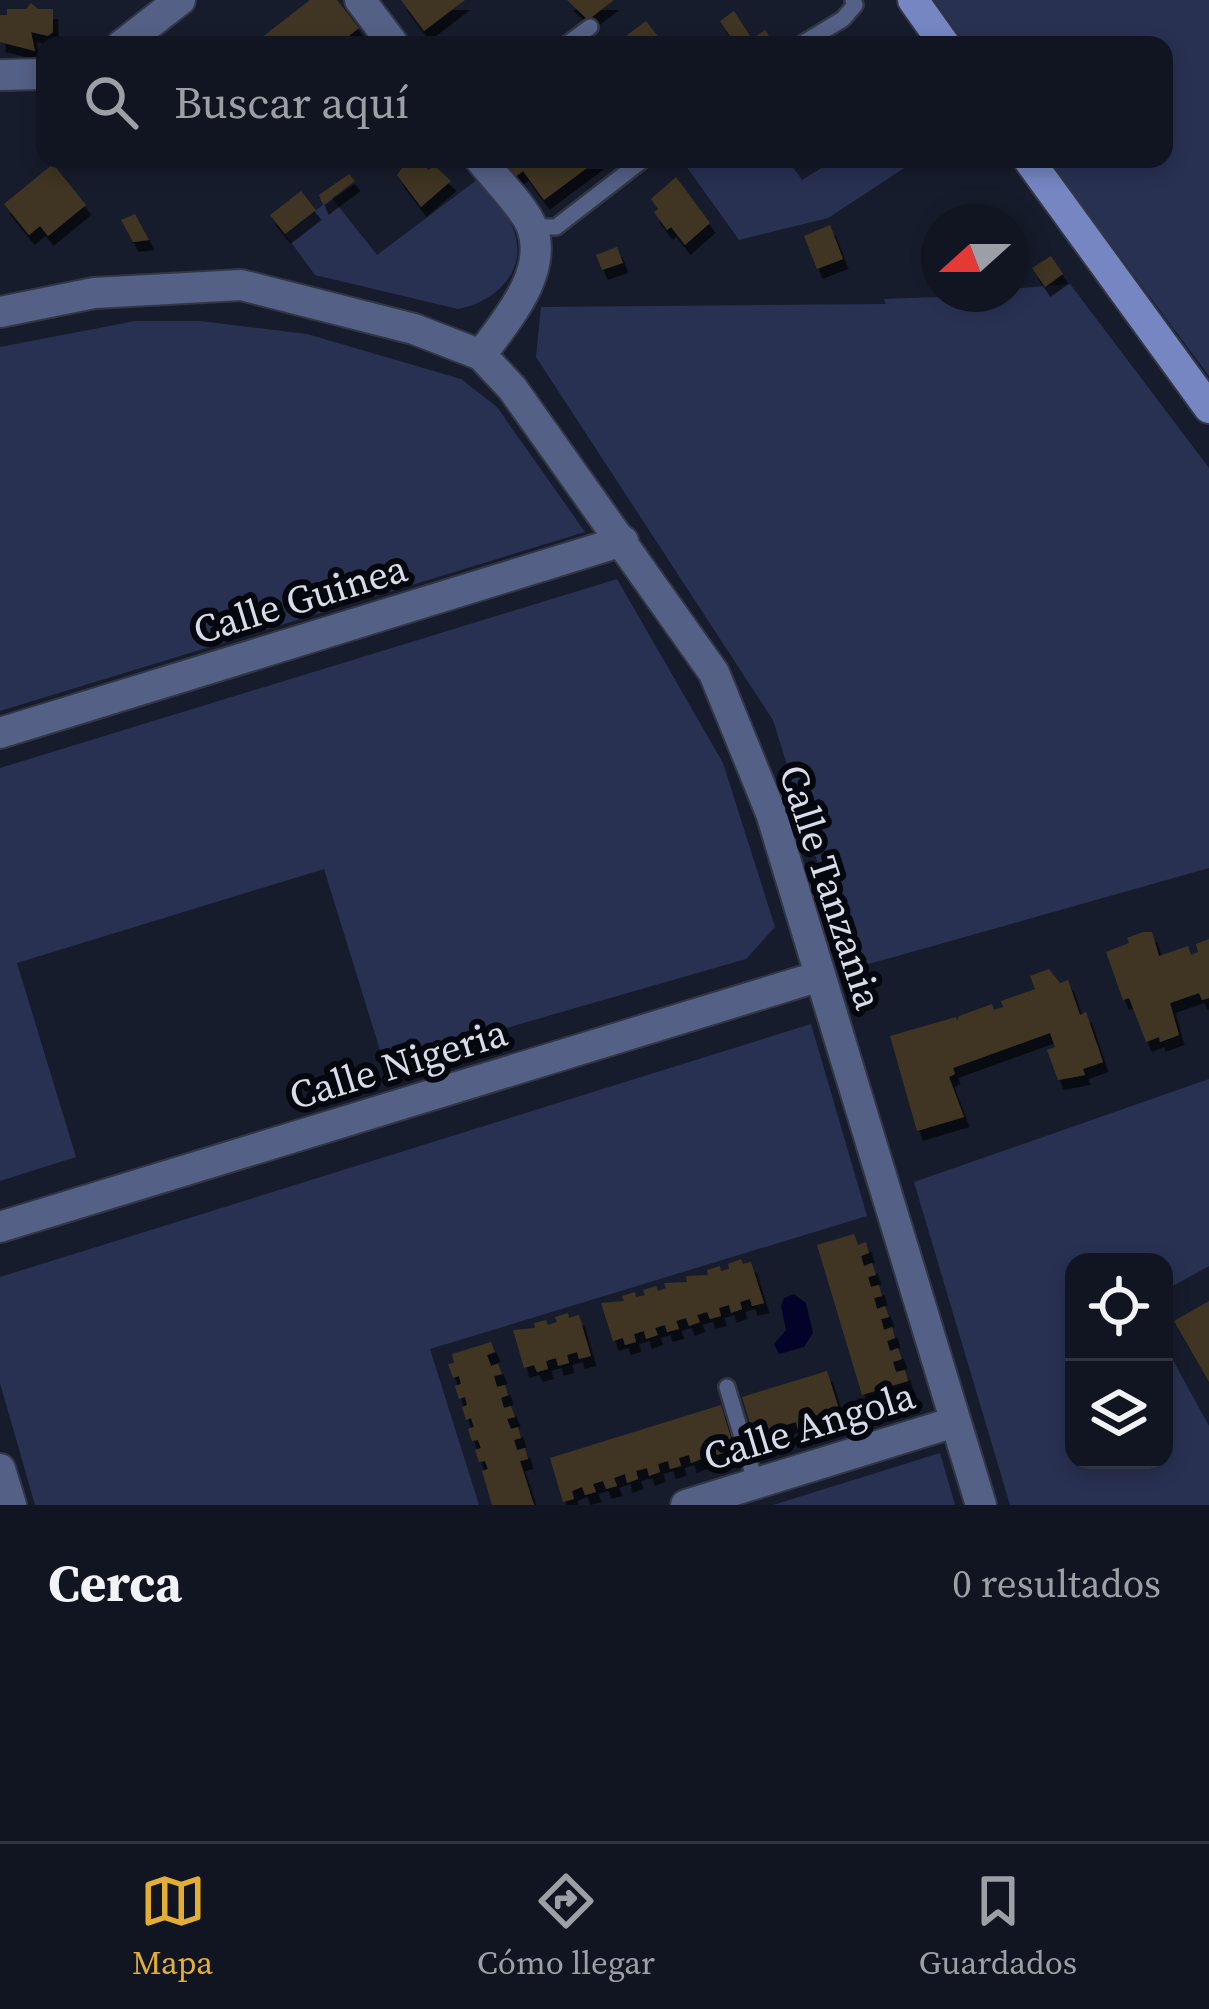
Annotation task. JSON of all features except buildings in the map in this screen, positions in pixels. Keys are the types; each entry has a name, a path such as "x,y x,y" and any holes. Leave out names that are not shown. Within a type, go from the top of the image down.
{"street":[{"path":"134,36 180,0"},
{"path":"359,0 387,36"},
{"path":"913,0 939,36"},
{"path":"0,75 36,74"},
{"path":"0,312 94,293 241,285 414,329 481,355 523,297 533,261 532,227 487,168"},
{"path":"1035,168 1209,408"},
{"name":"Calle Tanzania","path":"481,355 512,388 714,673 771,813 981,1505"},
{"name":"Calle Guinea","path":"0,733 623,541"},
{"name":"Calle Nigeria","path":"0,1227 820,976"},
{"name":"Calle Angola","path":"686,1505 956,1422"},
{"path":"0,1469 10,1505"}],"lane":[{"path":"815,36 843,19 855,5 853,0"},
{"path":"578,36 590,27"},
{"path":"532,227 556,227 632,168"},
{"path":"727,1388 756,1484"}],"shaded area":[{"path":"934,0 1209,0 1209,376 1054,168 1173,168 1173,36 960,36"},
{"path":"687,168 793,168 802,180 821,168 904,168 828,218 739,240"},
{"path":"478,179 512,226 517,256 514,269 497,291 458,309 315,275 285,234 332,198 377,255"},
{"path":"1070,284 1209,468 1209,868 851,969 773,720 536,357 541,307 886,304 884,299 921,298 921,312 1029,312 1029,287"},
{"path":"135,321 200,321 307,334 461,379 497,407 585,532 0,711 0,347"},
{"path":"617,579 723,763 775,927 746,959 384,1063 324,869 17,963 76,1157 0,1181 0,768"},
{"path":"811,1024 867,1216 430,1349 479,1505 35,1505 0,1383 0,1277"},
{"path":"1209,1079 1209,1266 1173,1286 1173,1253 1065,1253 1065,1469 1173,1469 1173,1360 1209,1426 1209,1505 1010,1505 914,1182"},
{"path":"794,1294 806,1303 813,1333 804,1347 779,1354 774,1344 786,1330 781,1306 784,1298"},
{"path":"940,1453 955,1505 773,1505"}]}
